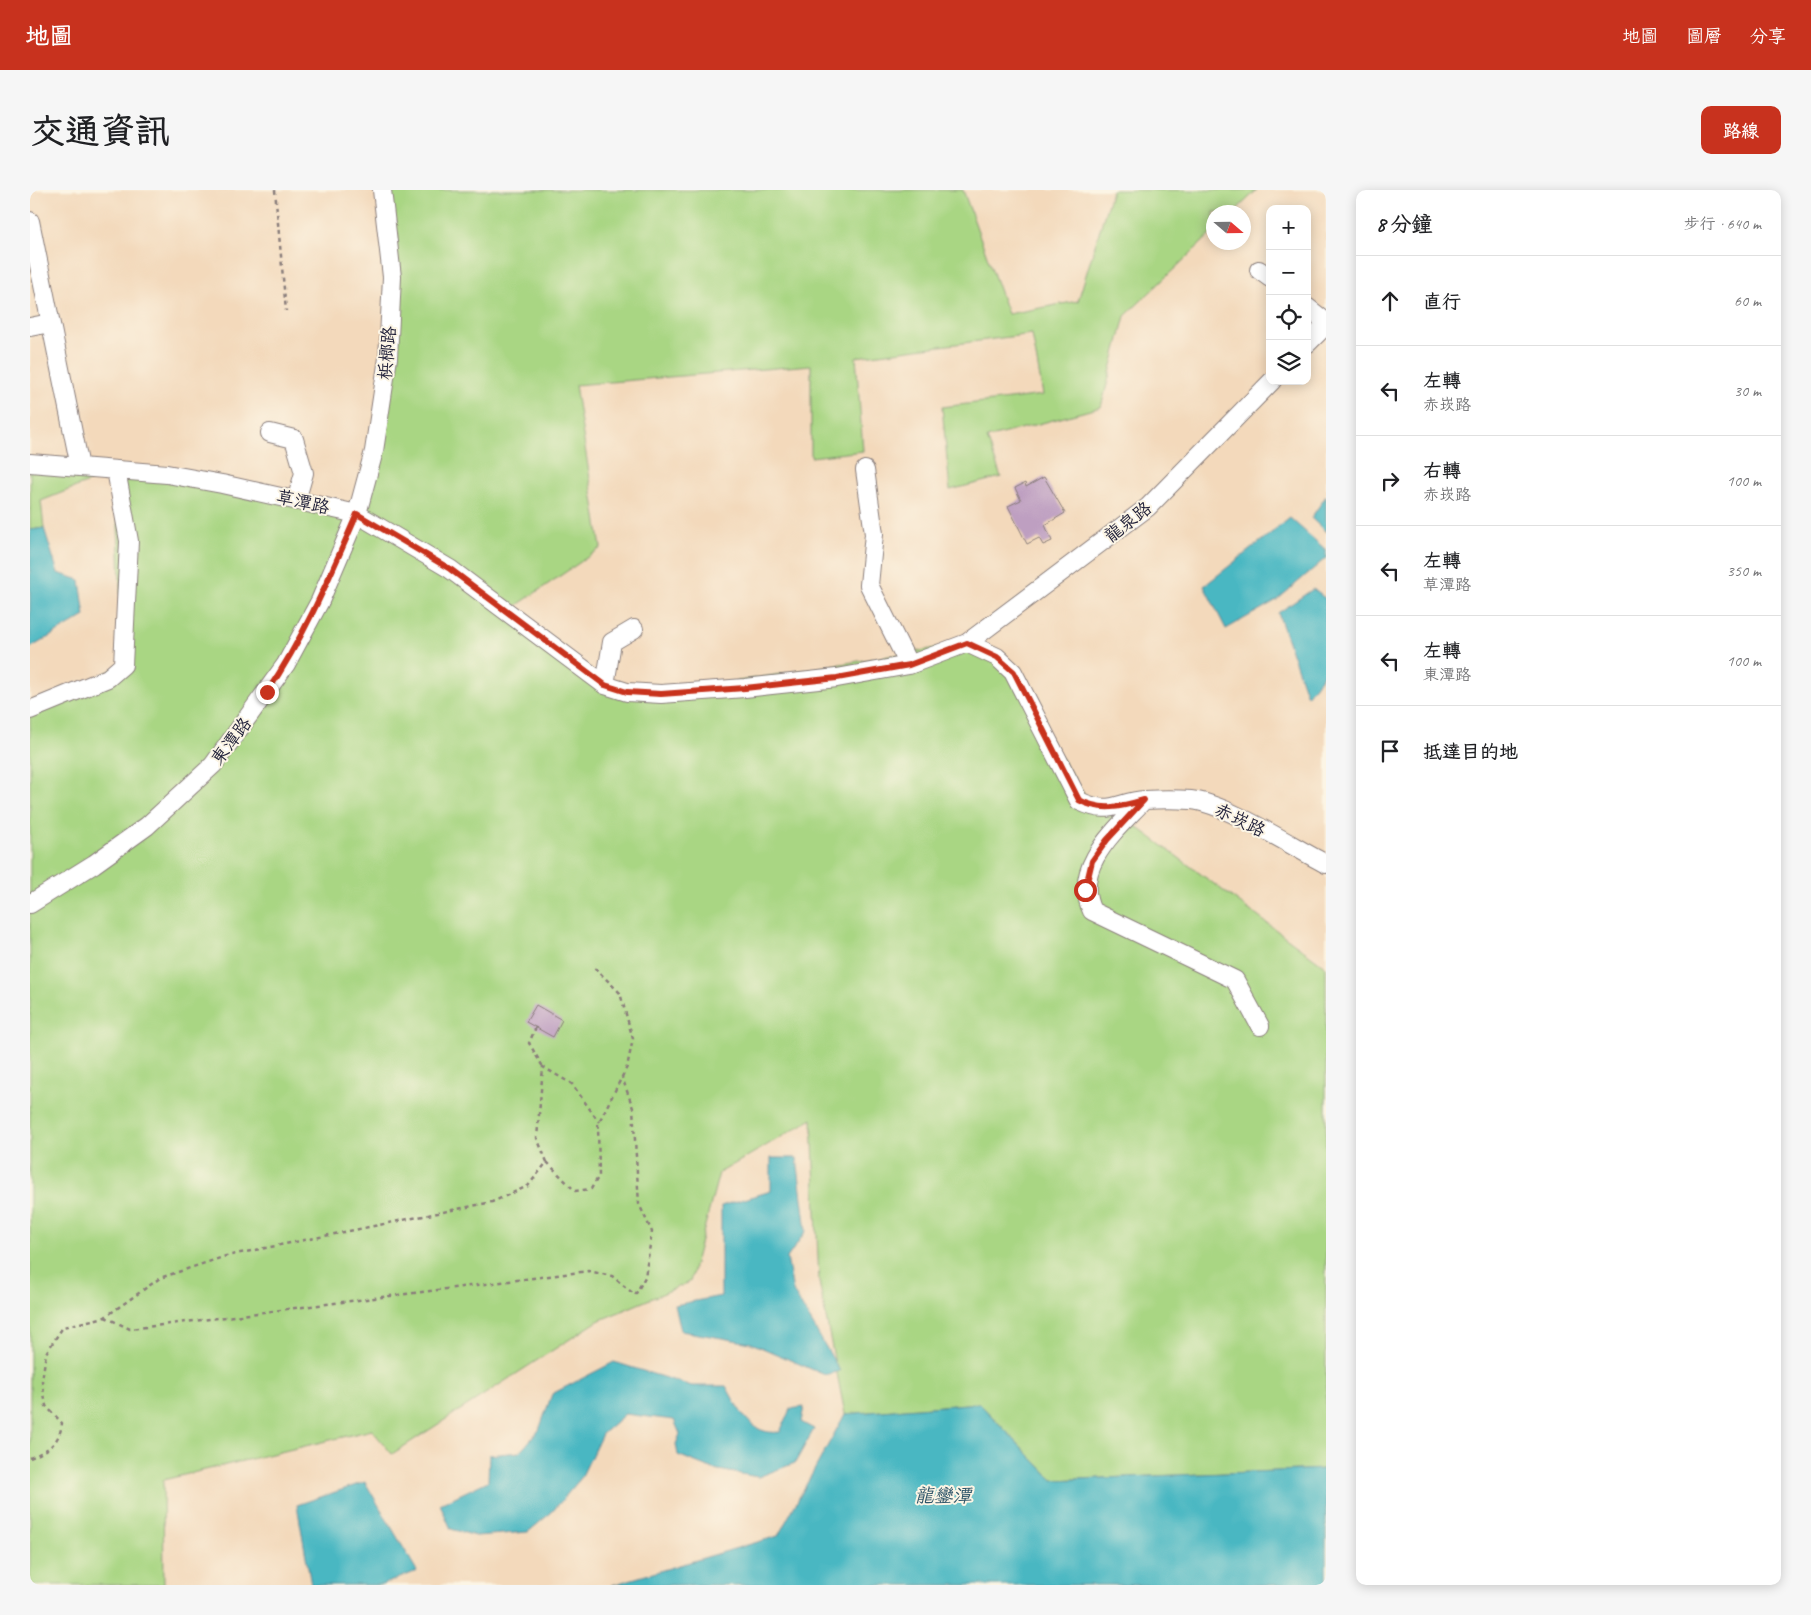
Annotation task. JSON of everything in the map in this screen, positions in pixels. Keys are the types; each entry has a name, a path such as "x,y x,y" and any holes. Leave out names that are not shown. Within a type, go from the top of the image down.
{"street":[{"name":"梹榔路","path":"357,514 374,451 388,358 392,277 382,190"},
{"path":"30,221 80,467"},
{"path":"1311,310 1326,323 1311,340"},
{"path":"30,327 50,323"},
{"name":"龍泉路","path":"967,643 1148,507 1268,385"},
{"path":"270,433 294,439 304,474 296,500"},
{"name":"草潭路","path":"30,463 176,476 357,514 450,569 605,685 627,692 661,694 745,688 837,678 909,665 967,643"},
{"path":"30,710 108,678 123,665 129,540 116,470"},
{"path":"866,470 874,534 870,585 909,665"},
{"name":"東潭路","path":"30,904 94,864 147,826 213,765 286,664 320,601 357,514"},
{"path":"605,685 612,642 634,629"},
{"name":"赤崁路","path":"967,643 997,657 1014,672 1079,800 1092,807 1113,809 1144,800 1192,800 1217,806 1326,864"},
{"path":"1144,800 1107,840 1092,861 1085,890 1092,911 1235,980 1260,1026"}],"path":[{"path":"275,190 286,311"},
{"path":"543,1067 538,1104 537,1138 547,1162 575,1191 591,1189 599,1176 599,1122 627,1067 633,1039 620,993 594,967"},
{"path":"536,1027 529,1043 543,1067 572,1084 599,1122"},
{"path":"105,1317 130,1329 588,1271 612,1276 635,1295 645,1277 652,1232 639,1204 633,1108 622,1077"},
{"path":"30,1458 46,1451 61,1435 62,1423 46,1406 42,1381 46,1353 63,1327 105,1317 160,1278 226,1256 492,1202 528,1186 547,1162"}],"green space":[{"path":"382,190 963,190 1008,314 1078,301 1112,190 1257,190 1241,205 1206,205 1206,239 1125,316 1101,407 987,438 1001,477 950,490 942,407 1043,395 1032,334 856,357 863,451 811,457 811,365 575,385 601,548 507,612 605,685 661,694 967,643 997,657 1092,807 1113,809 1326,967 1326,1469 1053,1480 979,1403 845,1414 819,1282 812,1119 719,1173 690,1282 598,1321 392,1454 372,1430 163,1480 164,1585 30,1585 30,712 123,664 116,471 41,501 44,528 30,530 30,463 116,470 357,514 388,358"}],"water":[{"path":"1326,496 1326,532 1311,518"},
{"path":"1290,518 1326,550 1326,558 1277,600 1226,629 1204,586"},
{"path":"44,528 58,573 80,580 85,616 30,648 30,530"},
{"path":"1313,589 1326,599 1326,671 1307,696 1278,613"},
{"path":"771,1158 797,1158 806,1231 787,1258 793,1291 840,1371 825,1375 751,1343 681,1331 675,1305 721,1296 721,1206 771,1191"},
{"path":"614,1362 692,1386 726,1386 741,1412 753,1425 761,1430 780,1432 790,1409 804,1407 801,1422 814,1429 795,1463 758,1477 713,1469 678,1455 676,1444 680,1434 674,1420 625,1414 602,1434 581,1478 552,1512 528,1532 476,1536 451,1529 440,1504 488,1481 489,1455 520,1452 539,1430 552,1394"},
{"name":"龍鑾潭","path":"979,1403 1053,1480 1326,1469 1326,1585 612,1585 778,1536 845,1414"},
{"path":"365,1482 417,1571 382,1585 311,1585 297,1505"}],"building":[{"path":"1044,477 1065,513 1045,525 1052,541 1043,545 1039,538 1027,544 1008,506 1021,500 1015,488 1025,483 1026,487"},
{"path":"536,1005 562,1020 553,1037 526,1022"}],"route":[{"path":"267,692 286,664 320,601 357,514 450,569 605,685 627,692 661,694 745,688 837,678 909,665 967,643 997,657 1014,672 1079,800 1092,807 1113,809 1144,800 1107,840 1092,861 1085,890"}]}
